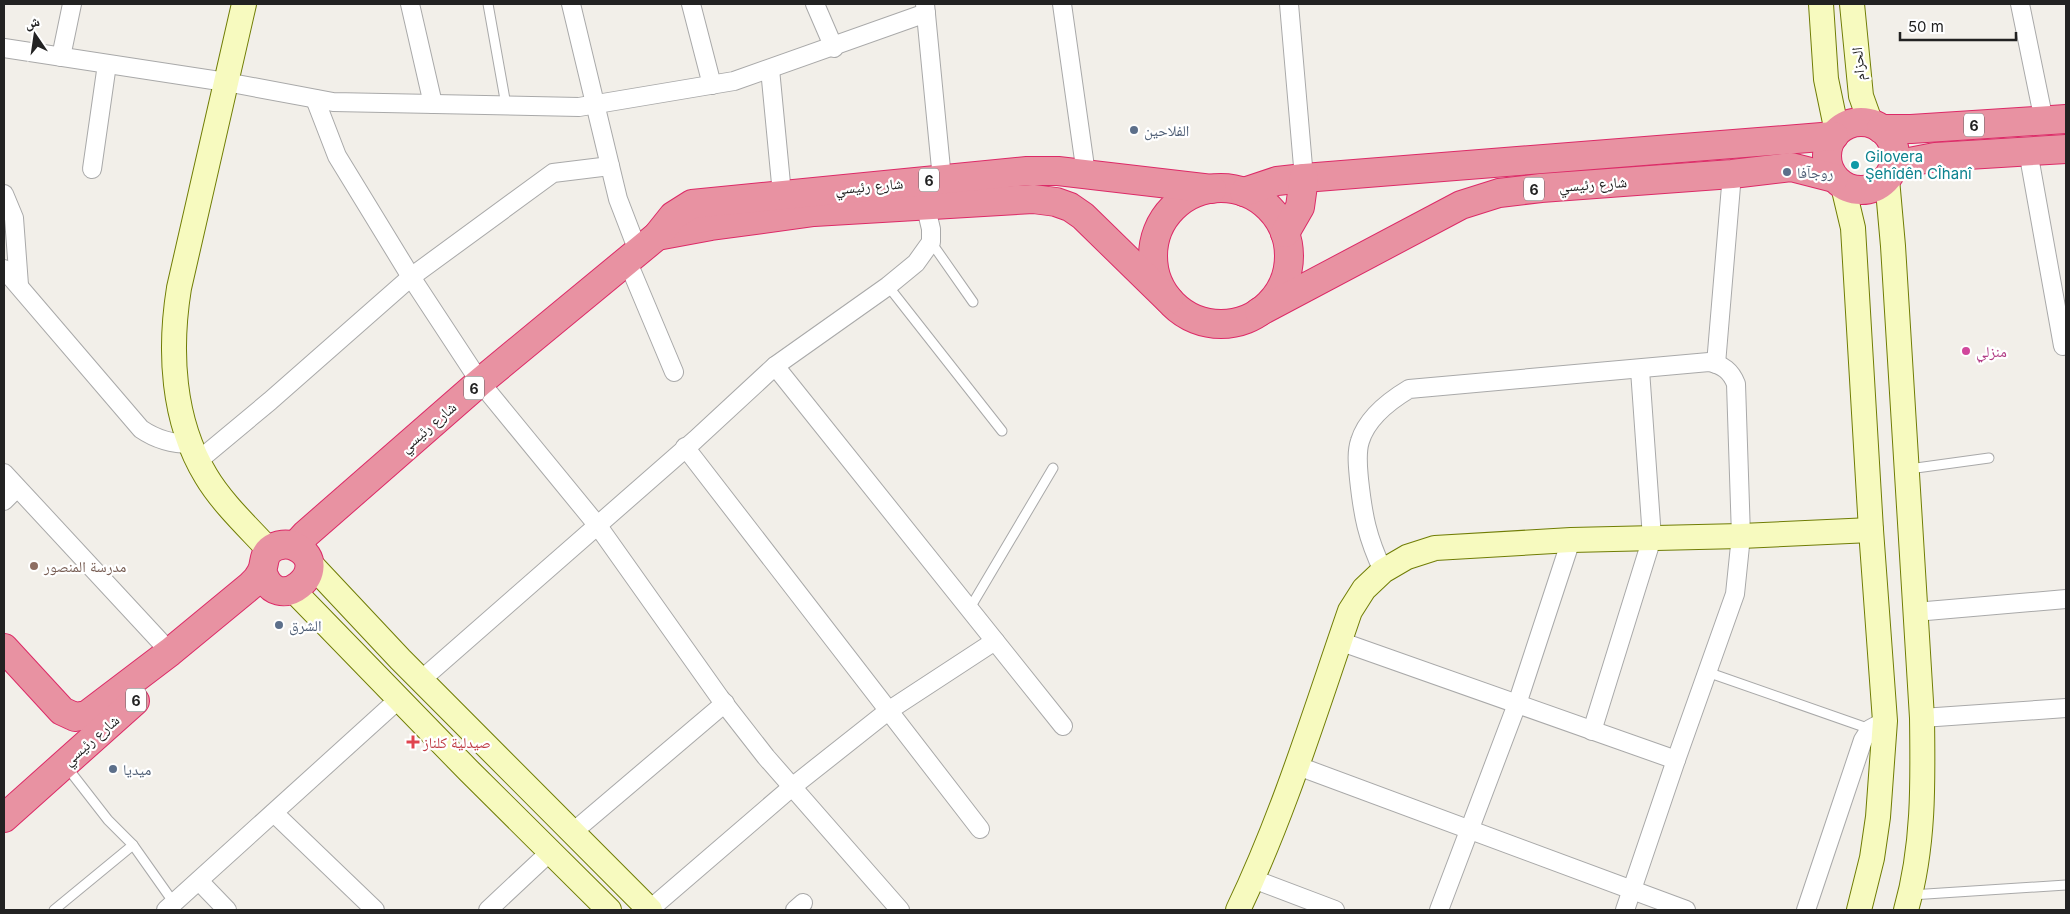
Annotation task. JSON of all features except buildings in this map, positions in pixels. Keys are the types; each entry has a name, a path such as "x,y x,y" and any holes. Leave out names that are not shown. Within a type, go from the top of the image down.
{"highway":[{"name":"شارع رئيسي","path":"1244,192 1277,181 1304,178 1835,134 1853,124 1911,129 2055,120"},
{"path":"1876,126 1888,136 1893,145 1890,172"},
{"path":"1835,134 1829,146 1827,157 1829,168 1839,182"},
{"name":"شارع رئيسي","path":"641,249 711,226 814,212 1033,199 1056,202 1070,207 1094,226 1143,277 1184,313 1202,322 1222,324 1241,321 1447,213 1479,199 1514,191 1732,174 1791,167 1839,182 1854,190 1866,190 1877,186 1890,172 1935,157 2066,149"},
{"name":"شارع رئيسي","path":"4,818 241,608 284,567 306,534 480,382 641,249 673,216 692,204 1027,171 1058,171 1212,189"},
{"path":"1285,233 1300,207 1304,178"},
{"name":"شارع رئيسي","path":"1169,300 1158,284 1153,265 1153,246 1164,219 1177,204 1194,194 1224,188 1244,192 1262,202 1281,224 1285,233 1289,253 1287,272 1274,299 1259,312"},
{"name":"شارع رئيسي","path":"4,648 62,711 75,717 81,717 92,713 170,652 257,579 284,567"}],"street":[{"path":"61,57 72,4"},
{"path":"244,4 175,311 173,342 176,382 185,425 195,452 215,489 399,699 609,910"},
{"path":"410,4 433,104"},
{"path":"570,4 618,198 641,249 674,372"},
{"path":"691,4 712,85"},
{"path":"815,4 834,48"},
{"path":"1062,4 1086,174"},
{"path":"1289,4 1304,178"},
{"path":"1822,4 1826,79 1835,134"},
{"name":"الحزام","path":"1852,4 1861,96 1876,126"},
{"path":"2020,4 2055,120"},
{"path":"4,48 226,82 333,102 579,107 734,81 834,48 925,8 942,179"},
{"path":"92,169 107,64"},
{"path":"770,69 782,194"},
{"path":"315,99 337,156 411,277 480,382 598,526 766,757 900,910"},
{"path":"2028,151 2062,346"},
{"path":"195,452 270,401 411,277 553,173 610,166"},
{"path":"1890,172 1922,718 1920,837 1908,902"},
{"path":"1716,364 1732,174"},
{"path":"1839,182 1853,228 1871,530 1878,725 1872,858 1859,910"},
{"path":"4,194 14,218 9,279 141,429 160,440 195,452"},
{"path":"421,680 598,526 774,366 888,286 916,263 931,242 925,204"},
{"path":"1383,571 1364,521 1358,461 1359,441 1372,419 1390,402 1409,389 1640,370 1702,362 1716,364 1729,371 1736,384 1741,536 1735,594 1676,760 1626,910"},
{"path":"774,366 1063,726"},
{"path":"1592,731 1652,538 1640,370"},
{"path":"686,447 980,829"},
{"path":"4,473 170,652"},
{"path":"4,501 17,488"},
{"path":"1238,910 1253,879 1298,766 1350,611 1368,584 1383,571 1407,557 1435,548 1571,540 1741,536 1871,530"},
{"path":"1439,910 1516,704 1571,540"},
{"path":"284,567 421,680 649,910 792,788 888,711 995,641"},
{"path":"1915,612 2066,599"},
{"path":"1340,641 1676,760"},
{"path":"170,907 399,699"},
{"path":"573,832 725,703"},
{"path":"1806,910 1858,752 1878,725 1922,718 2066,708"},
{"path":"1298,766 1686,910"},
{"path":"274,813 375,910"},
{"path":"488,910 550,852"},
{"path":"1253,879 1335,910"},
{"path":"199,880 227,910"}],"lane":[{"path":"488,4 506,105"},
{"path":"931,242 973,302"},
{"path":"888,286 1002,431"},
{"path":"1906,470 1989,458"},
{"path":"970,608 1053,468"},
{"path":"1707,672 1878,725"},
{"path":"64,764 108,820 133,845 170,907"},
{"path":"54,910 133,845"},
{"path":"1908,902 2066,885"}],"place":[{"name":"الفلاحين","path":"1134,130"},
{"name":"Gilovera Şehîdên CÎhanî","path":"1855,165"},
{"name":"روجآفا","path":"1787,172"},
{"name":"منزلي","path":"1966,351"},
{"name":"مدرسة المنصور","path":"34,566"},
{"name":"الشرق","path":"279,625"},
{"name":"صيدلية كلناز","path":"413,742"},
{"name":"ميديا","path":"113,769"}]}
